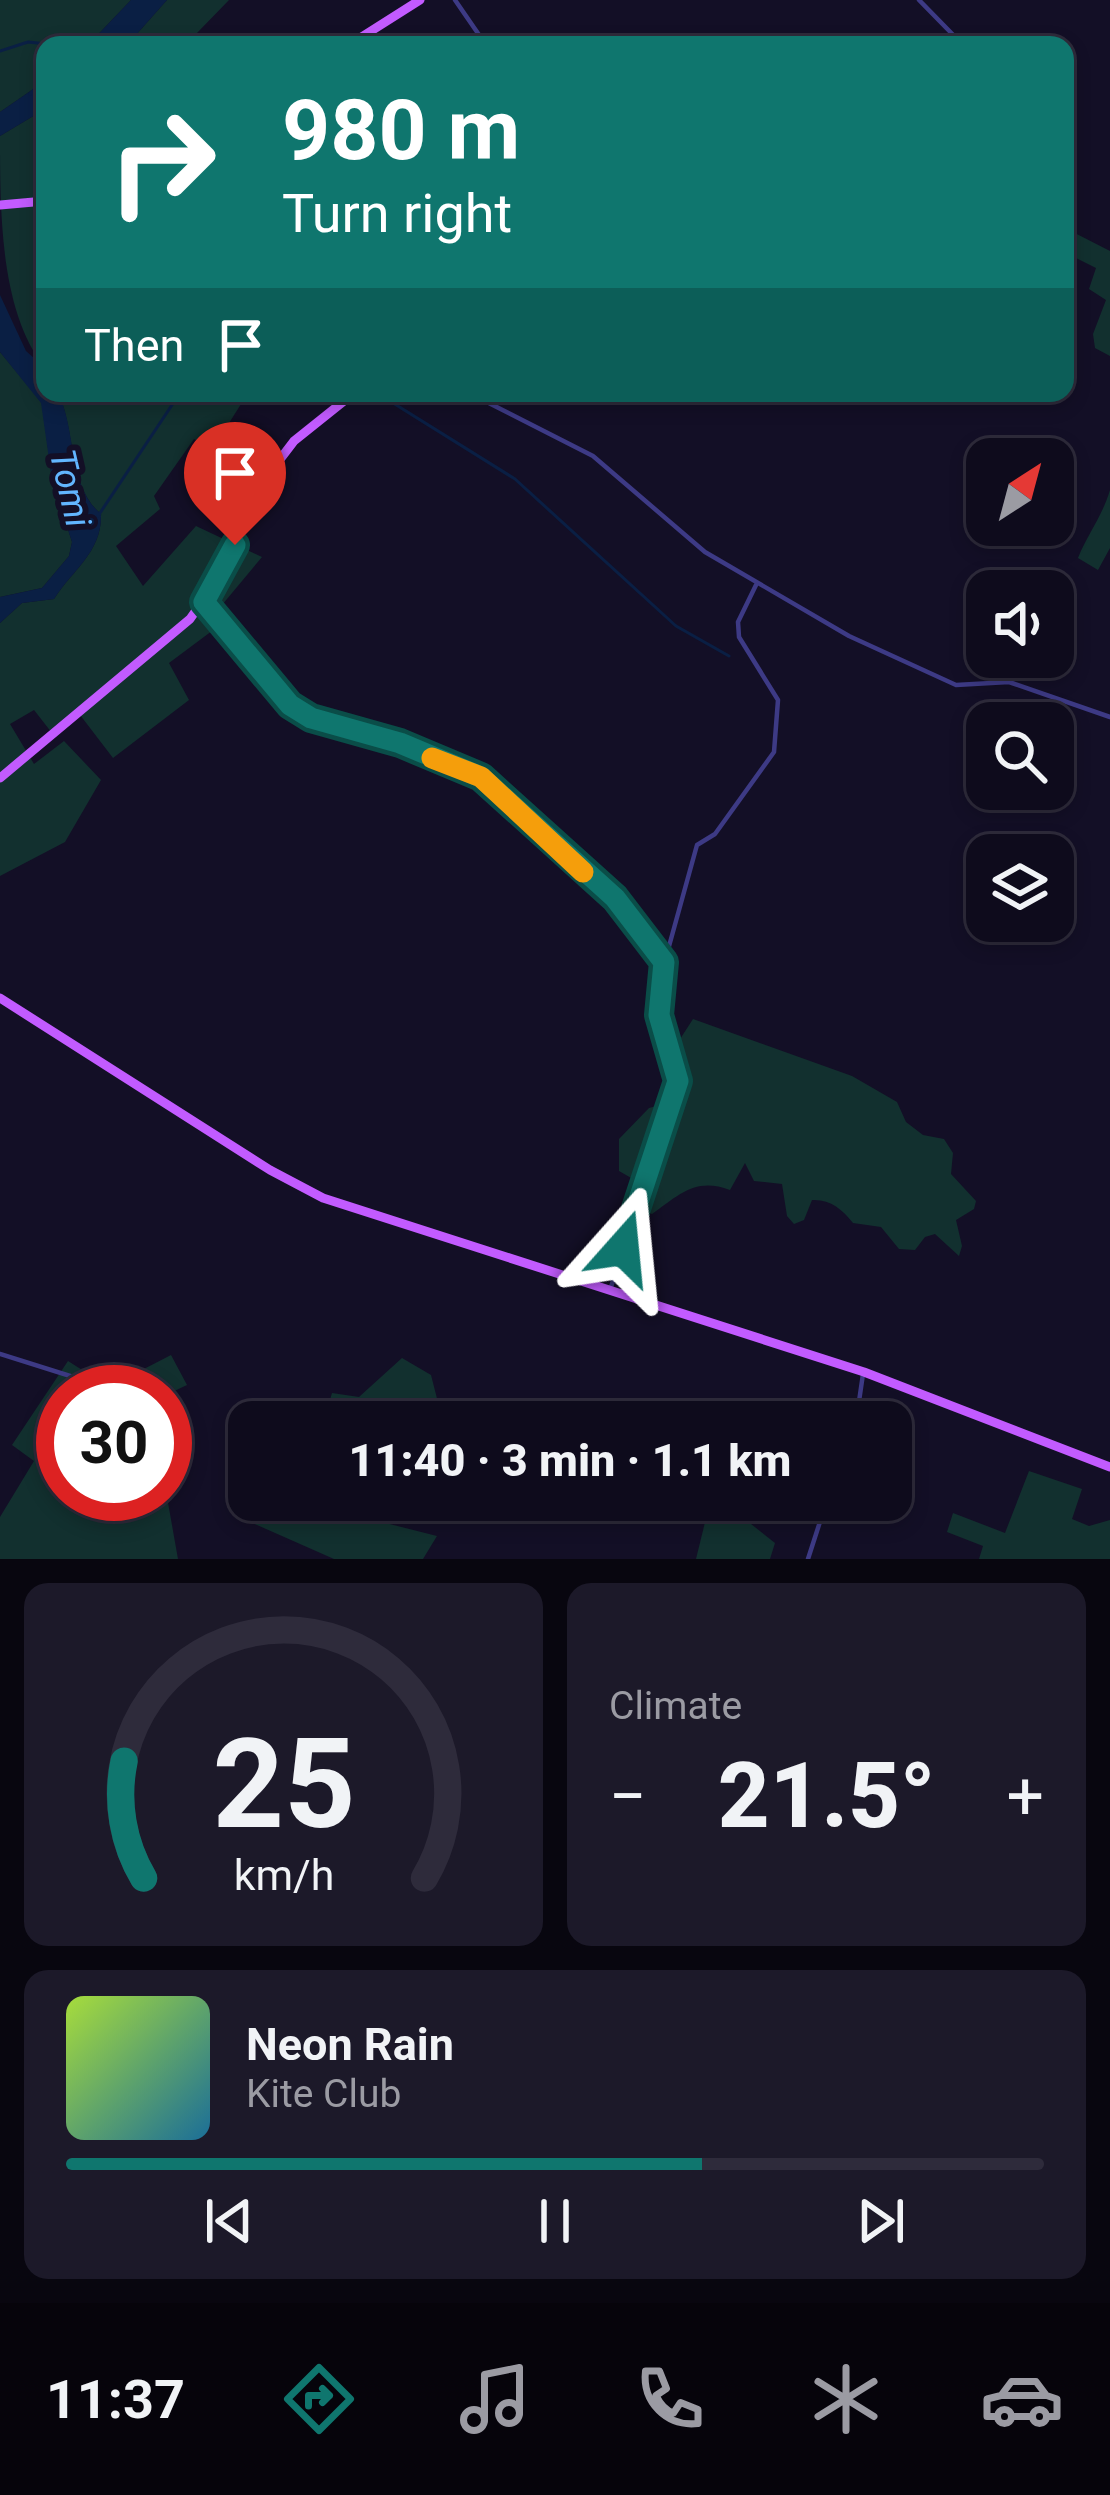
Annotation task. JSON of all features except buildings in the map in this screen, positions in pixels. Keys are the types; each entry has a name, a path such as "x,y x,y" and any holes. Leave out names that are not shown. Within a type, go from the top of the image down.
{"main road":[{"path":"364,36 420,0"},
{"path":"0,205 36,202"},
{"path":"0,778 204,602 265,479 294,441 343,402"},
{"path":"0,998 297,1186 864,1372 1110,1467"}],"street":[{"path":"455,0 480,36"},
{"path":"920,0 954,36"},
{"path":"487,402 593,456 705,552 756,585 956,685 1009,682 1110,718"},
{"path":"610,1290 678,1081 659,1015 664,962 698,844 715,834 774,752 778,700 740,638 738,622 756,585"},
{"path":"204,602 290,705 311,718 400,743 481,777 615,898 664,962"},
{"path":"0,1354 36,1365"},
{"path":"859,1401 864,1372"},
{"path":"808,1559 820,1521"}],"green space":[{"path":"0,0 131,0 97,36 36,36 36,87 0,112"},
{"path":"167,0 229,0 198,36 135,36"},
{"path":"36,114 36,354 19,319 6,260 0,136"},
{"path":"1074,233 1110,251 1110,356 1095,348 1093,334 1106,300 1089,289 1096,268 1074,257"},
{"path":"0,352 36,396 36,402 42,403 52,479 72,542 69,556 42,588 0,597"},
{"path":"62,402 242,402 212,450 194,439 154,496 160,509 116,546 143,586 196,526 262,557 217,611 224,622 169,663 189,700 113,758 77,711 52,733 34,710 10,724 34,764 64,741 101,780 65,842 0,876 0,623 22,603 54,599 92,550 100,527 101,514 90,503 78,474"},
{"path":"1110,490 1110,548 1098,570 1078,558"},
{"path":"693,1019 852,1076 897,1102 906,1122 923,1135 944,1139 953,1153 951,1174 976,1201 974,1209 956,1220 962,1246 959,1256 935,1234 925,1237 915,1250 899,1249 881,1227 853,1223 824,1201 812,1200 804,1220 794,1224 787,1216 782,1184 754,1181 745,1163 730,1190 707,1185 680,1194 652,1214 638,1209 636,1198 647,1187 619,1171 619,1139 649,1108 660,1105 672,1113 672,1087 687,1083 673,1050"},
{"path":"171,1355 176,1365 152,1365"},
{"path":"402,1358 431,1375 438,1401 330,1401 332,1393 359,1397"},
{"path":"36,1409 36,1521 171,1521 178,1559 0,1559 0,1517 34,1461 12,1445"},
{"path":"1029,1471 1082,1489 1072,1519 1089,1526 1110,1520 1110,1559 979,1559 983,1546 947,1532 953,1513 1005,1533"},
{"path":"248,1521 378,1521 437,1536 423,1559 334,1559"},
{"path":"705,1521 747,1521 775,1543 770,1559 696,1559"}],"water":[{"path":"131,0 167,0 135,36 97,36"},
{"path":"36,87 36,114 0,136 0,112"},
{"path":"0,295 26,351 36,360 36,397 0,352"},
{"name":"Tomi","path":"62,402 77,473 101,514 100,527 92,550 54,599 22,603 0,623 0,597 42,588 69,556 72,542 52,480 41,403"}],"waterway":[{"path":"0,51 36,43"},
{"path":"30,94 36,88"},
{"name":"Tomi","path":"98,516 174,402"},
{"path":"391,402 515,479 676,626 729,656"}],"slow traffic":[{"path":"432,758 481,777 583,872"}],"route":[{"path":"235,545 204,602 290,705 311,718 400,743 481,777 615,898 664,962 658,986 659,1015 678,1081 623,1248"}]}
